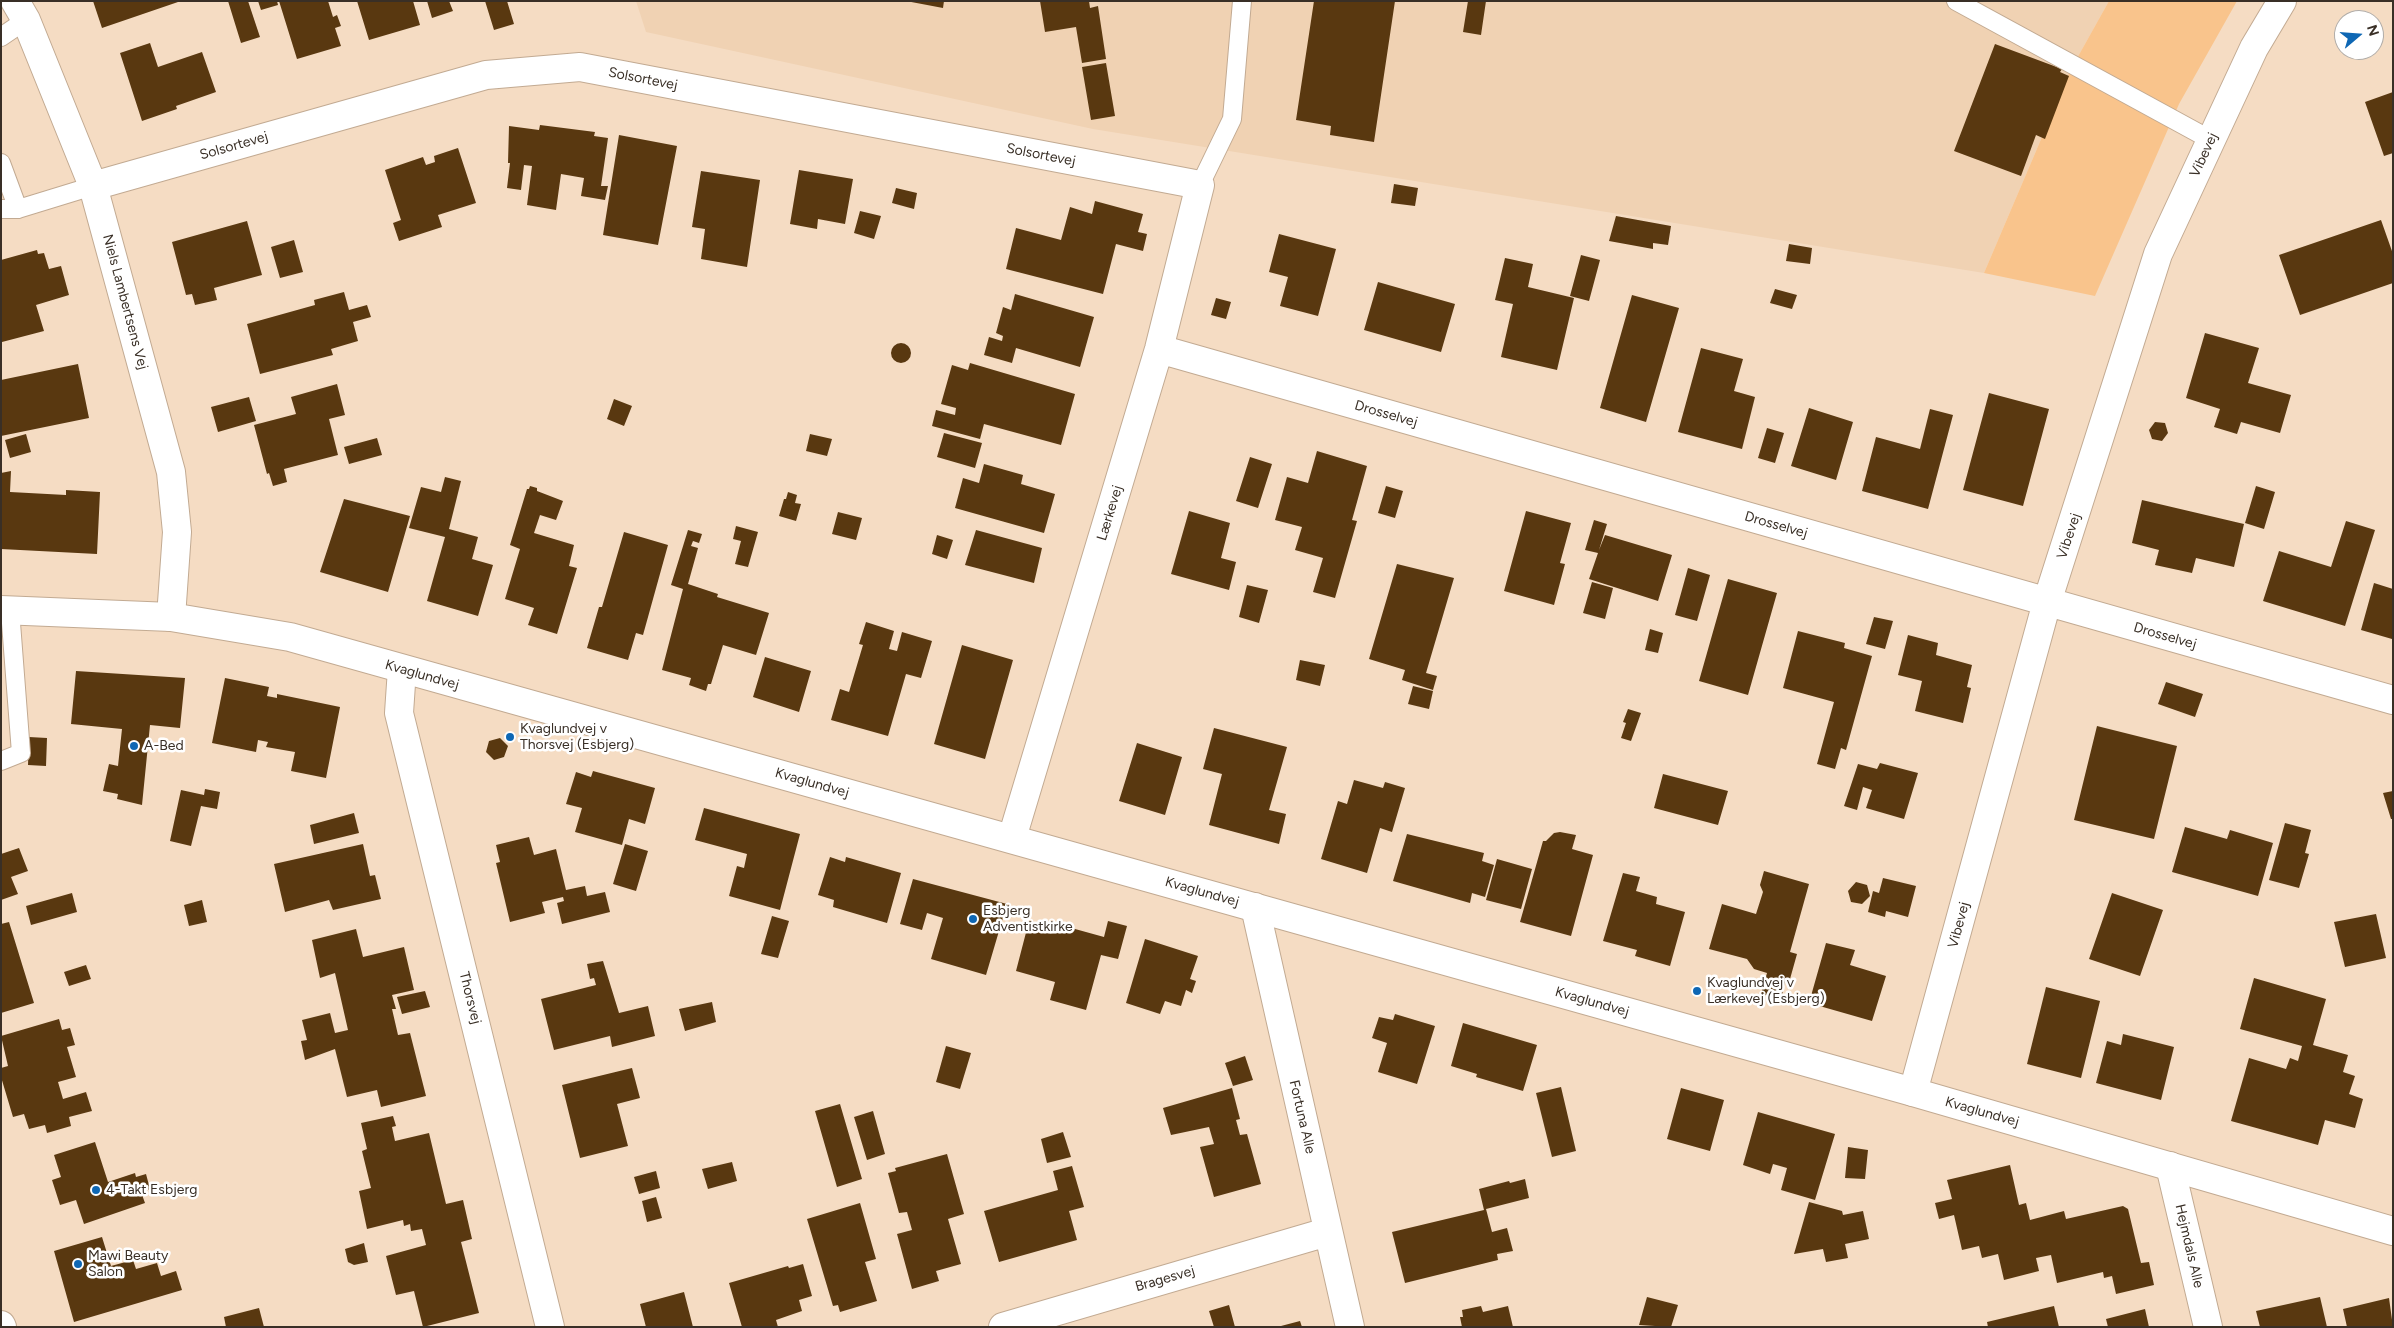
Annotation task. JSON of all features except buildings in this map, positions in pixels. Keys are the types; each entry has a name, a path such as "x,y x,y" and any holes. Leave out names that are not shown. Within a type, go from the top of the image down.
{"street":[{"name":"Vibevej","path":"1913,1092 2047,602 2158,254 2254,48 2282,1"},
{"name":"Niels Lambertsens Vej","path":"20,10 93,186 171,472 177,532 171,617"},
{"name":"Solsortevej","path":"93,186 486,75 580,67 1200,185"},
{"name":"Lærkevej","path":"1012,838 1159,349 1200,185"},
{"name":"Drosselvej","path":"1159,349 2393,700"},
{"name":"Kvaglundvej","path":"6,610 171,617 290,637 1913,1092 2393,1231"},
{"name":"Thorsvej","path":"402,669 400,713 550,1327"},
{"name":"Fortuna Alle","path":"1255,907 1350,1327"},
{"name":"Hejmdals Alle","path":"2170,1166 2208,1327"},
{"name":"Bragesvej","path":"1003,1327 1327,1232"}],"lane":[{"path":"1200,185 1232,119 1242,1"},
{"path":"1956,1 2211,140"},
{"path":"1,37 20,10"},
{"path":"1,162 9,209 93,186"},
{"path":"1,761 20,753 6,610"}],"shaded area":[{"path":"636,1 2109,1 2071,69 1984,273 1093,129 646,32"},
{"path":"2109,1 2237,1 2179,104 2095,296 1984,273 2071,69"}],"place":[{"name":"Kvaglundvej v Thorsvej (Esbjerg)","path":"510,737"},
{"name":"A-Bed","path":"134,746"},
{"name":"Esbjerg Adventistkirke","path":"973,919"},
{"name":"Kvaglundvej v Lærkevej (Esbjerg)","path":"1697,991"},
{"name":"4-Takt Esbjerg","path":"96,1190"},
{"name":"Mawi Beauty Salon","path":"78,1264"}]}
